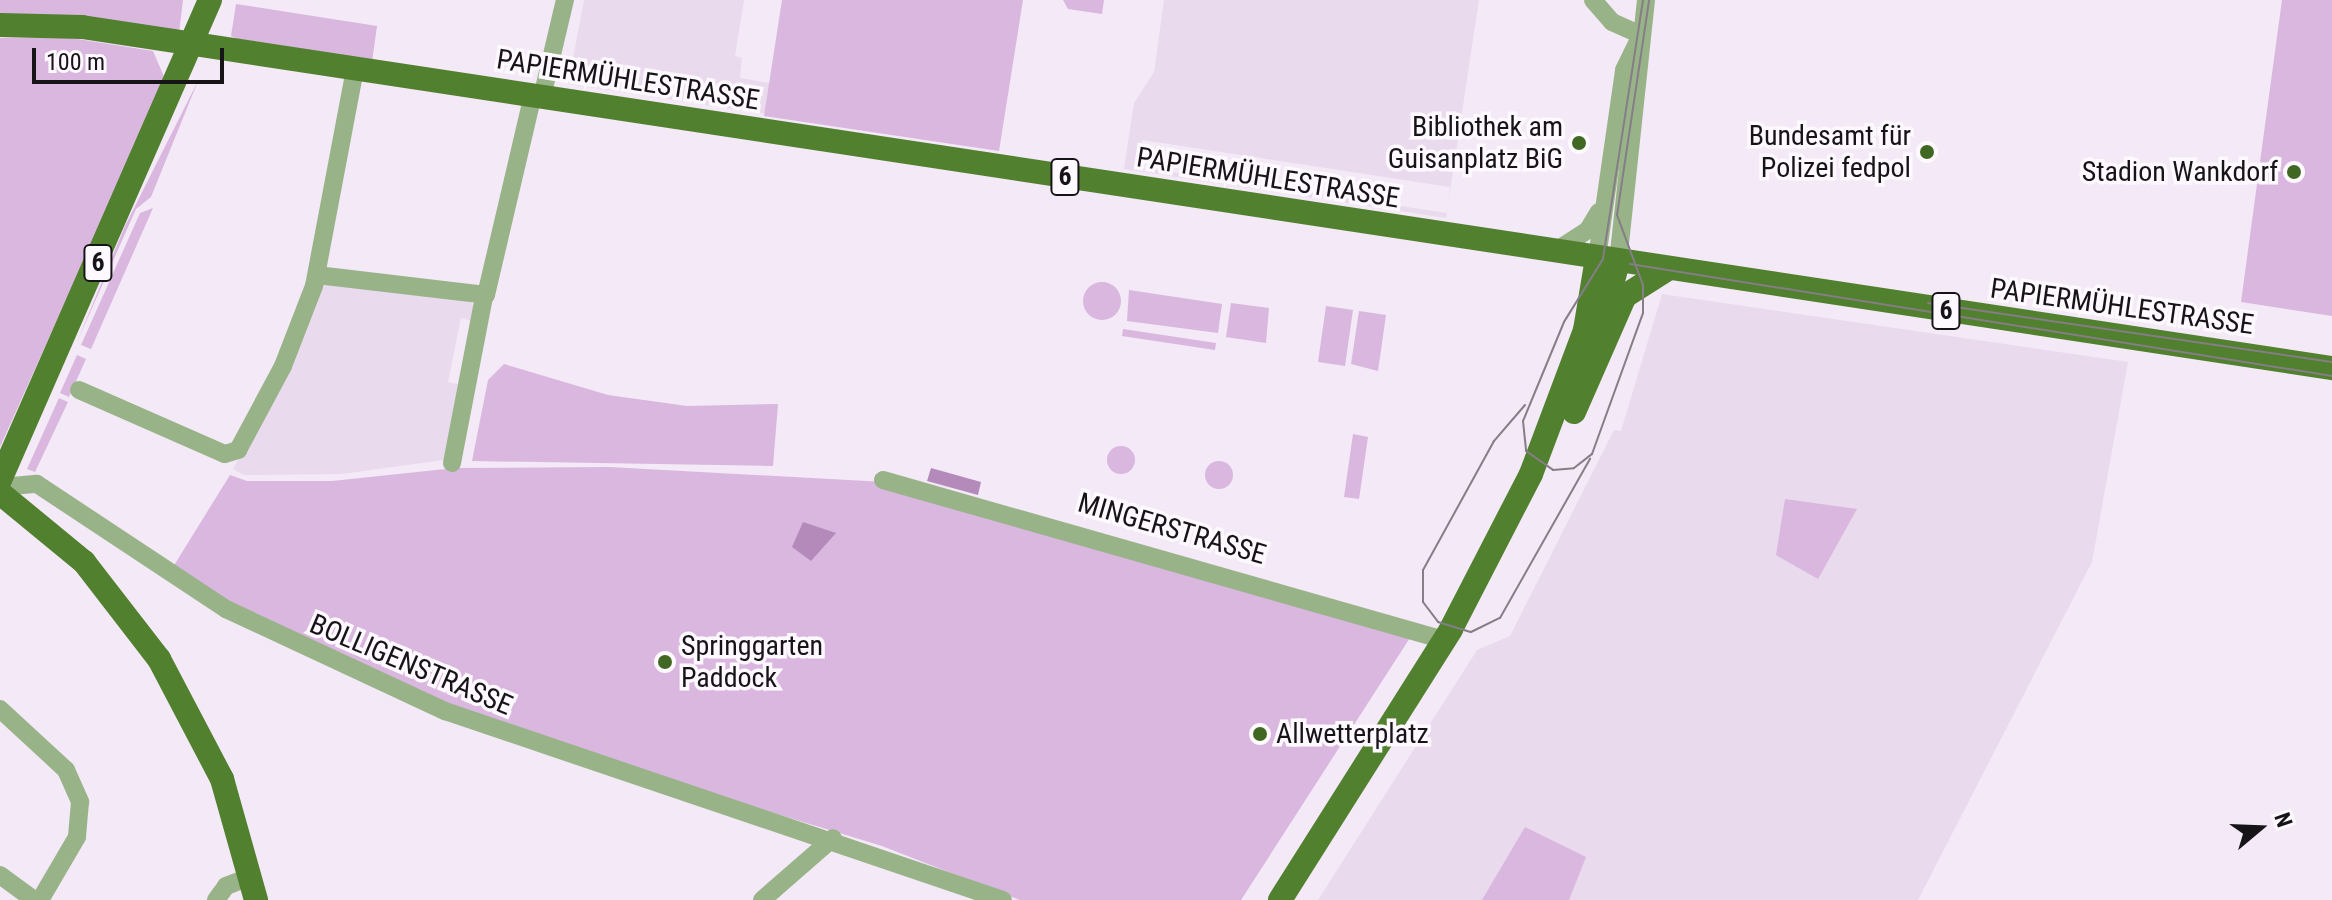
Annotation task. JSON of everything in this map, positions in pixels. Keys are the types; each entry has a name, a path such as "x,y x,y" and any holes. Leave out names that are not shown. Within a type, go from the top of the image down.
{"main road":[{"path":"195,45 210,0"},
{"name":"PAPIERMÜHLESTRASSE","path":"0,25 71,25 2332,368"},
{"name":"6","path":"0,480 195,45"},
{"path":"1569,411 1607,260"},
{"path":"1280,900 1448,635 1569,411 1625,296 1651,275 1675,270"},
{"path":"0,490 75,553 159,659 222,779 252,889"}],"street":[{"path":"452,463 484,297 493,285 538,96 565,0"},
{"path":"1593,0 1612,22 1641,35"},
{"path":"1607,260 1646,0"},
{"path":"1607,260 1608,175 1624,70 1641,35"},
{"path":"79,390 233,454 283,366 317,275 355,70"},
{"path":"1554,252 1592,226 1608,175"},
{"path":"317,275 484,297"},
{"name":"MINGERSTRASSE","path":"883,480 1448,635"},
{"name":"BOLLIGENSTRASSE","path":"0,490 37,484 226,609 412,698 547,750 833,838 1003,900"},
{"path":"0,709 66,770 80,802 75,843 38,900 0,875"},
{"path":"762,900 833,838"},
{"path":"216,900 229,883 252,889"}],"shaded area":[{"path":"0,0 183,0 178,41 0,24"},
{"path":"584,0 744,0 735,56 742,58 740,78 770,83 765,114 568,84"},
{"path":"782,0 1023,0 999,151 764,116"},
{"path":"1063,0 1104,0 1102,14 1068,9"},
{"path":"1164,0 1479,0 1448,206 1450,187 1142,140 1137,167 1447,213 1446,218 1124,169 1134,103 1154,72"},
{"name":"Stadion Wankdorf","path":"2282,0 2332,0 2332,316 2241,302"},
{"path":"236,4 377,26 372,62 237,39 231,36"},
{"path":"65,37 153,51 165,79 0,447 0,38"},
{"path":"198,81 151,197 136,209 77,342 125,226"},
{"path":"153,208 91,349 81,345 140,213"},
{"path":"321,280 472,302 476,322 469,353 475,322 461,318 448,382 461,385 443,460 342,474 244,475 233,469 288,368"},
{"path":"1102,282 1116,287 1121,301 1116,315 1102,320 1088,315 1083,301 1088,287"},
{"path":"1129,290 1222,304 1218,333 1127,321"},
{"path":"1662,294 2128,362 2092,562 1918,900 1318,900 1477,650 1510,636 1614,430 1621,431"},
{"path":"1231,303 1269,308 1266,343 1226,337"},
{"path":"1326,306 1353,310 1345,366 1318,362"},
{"path":"1359,311 1386,315 1378,371 1351,364"},
{"path":"1123,329 1216,343 1215,350 1122,336"},
{"path":"77,355 86,359 69,397 60,393"},
{"path":"504,364 608,395 687,406 778,404 773,466 472,461 488,380"},
{"path":"59,398 68,402 35,472 27,469"},
{"path":"1353,434 1368,437 1359,499 1344,497"},
{"path":"1121,446 1131,450 1135,460 1131,470 1121,474 1111,470 1107,460 1111,450"},
{"path":"1219,461 1229,465 1233,475 1229,485 1219,489 1209,485 1205,475 1209,465"},
{"name":"Springgarten Paddock","path":"609,467 885,482 1415,630 1241,900 1020,900 882,846 550,745 296,641 173,567 230,475 247,481 332,481 455,468"},
{"path":"931,468 981,482 978,495 927,481"},
{"path":"1785,499 1857,509 1818,579 1776,555"},
{"path":"803,522 836,533 811,561 792,547"},
{"path":"1525,827 1586,857 1569,900 1482,900"}],"tram line":[{"path":"1643,0 1603,259 1564,322 1523,421 1526,451 1553,470 1574,468 1592,454 1643,313 1643,285 1617,215 1649,0"},
{"path":"1630,264 2332,376"},
{"path":"1928,303 2332,362"},
{"path":"1525,405 1494,441 1423,570 1423,602 1438,622 1471,632 1500,618 1590,459"}],"place":[{"name":"Bibliothek am Guisanplatz BiG","path":"1579,143"},
{"name":"Bundesamt für Polizei fedpol","path":"1927,152"},
{"name":"Stadion Wankdorf","path":"2294,172"},
{"name":"Springgarten Paddock","path":"665,662"},
{"name":"Allwetterplatz","path":"1260,734"}]}
